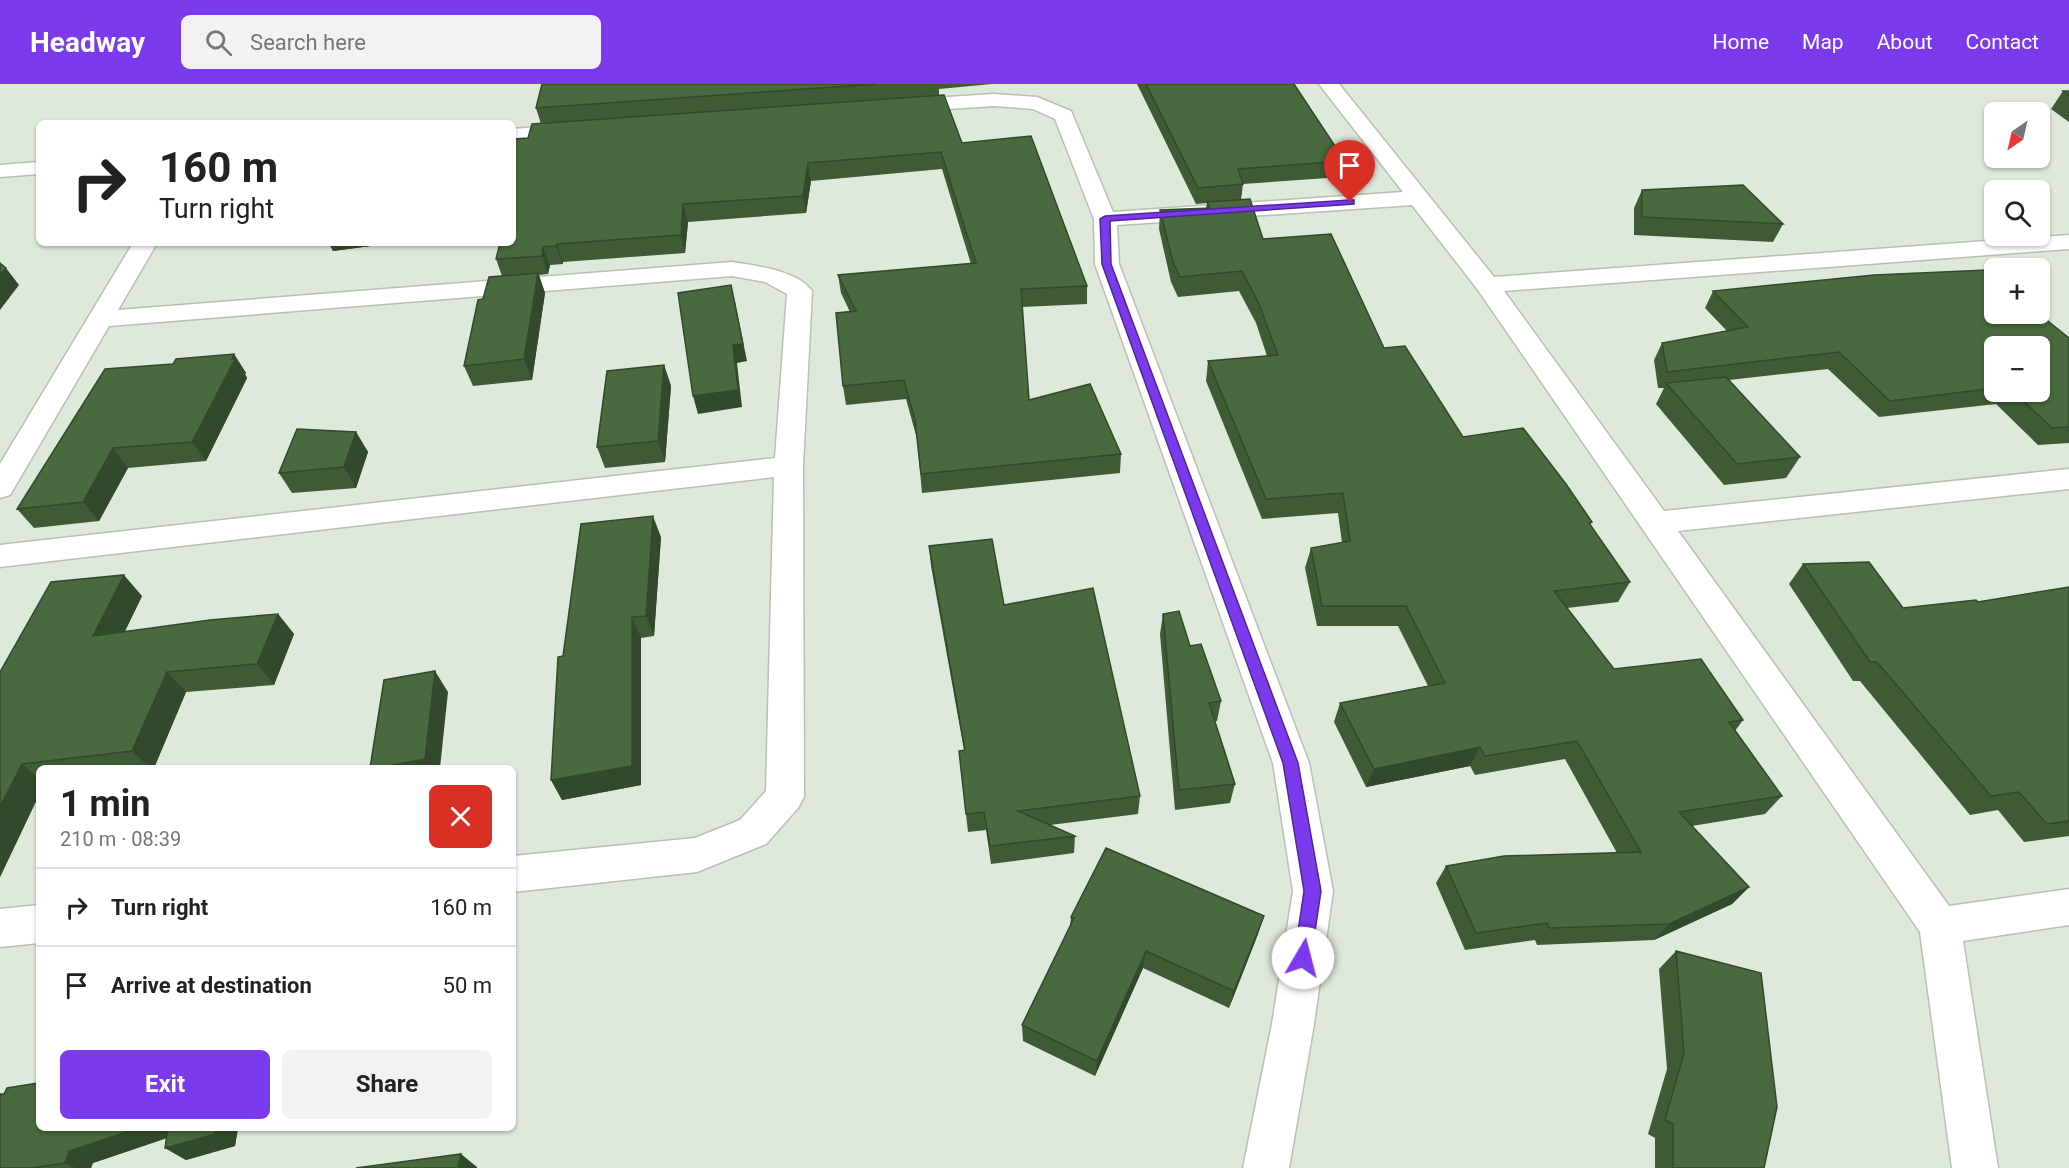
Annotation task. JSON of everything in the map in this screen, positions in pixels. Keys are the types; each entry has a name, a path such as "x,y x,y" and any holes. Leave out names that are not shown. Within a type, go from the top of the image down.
{"street":[{"path":"1329,84 1487,285 1940,926 1975,1168"},
{"path":"876,108 994,100 1037,103 1064,115 1105,219 1107,264 1291,763 1313,891 1293,1024 1266,1168"},
{"path":"516,135 595,129"},
{"path":"0,171 36,168"},
{"path":"1105,219 1417,198"},
{"path":"1487,285 2069,242"},
{"path":"0,488 143,246"},
{"path":"102,319 732,269 772,276 800,291 789,466 785,797 753,832 697,855 516,874"},
{"path":"0,556 789,466"},
{"path":"1654,523 2069,479"},
{"path":"1940,926 2069,907"},
{"path":"0,928 36,924"}],"building":[{"path":"542,84 877,84 536,108"},
{"path":"1146,84 1294,84 1345,161 1238,169 1243,184 1198,188"},
{"path":"944,95 962,143 1031,136 1087,286 1021,289 1029,400 1090,384 1121,454 921,474 915,420 904,380 843,386 836,313 856,311 838,275 976,263 941,152 808,163 803,196 683,204 681,235 557,244 543,247 542,256 496,259 499,246 516,246 516,139 528,138 532,124"},
{"path":"1743,185 1783,224 1642,217 1642,190"},
{"path":"1250,199 1263,239 1331,234 1384,348 1405,346 1463,437 1523,428 1566,484 1592,522 1589,523 1630,582 1554,591 1614,669 1701,659 1743,720 1729,722 1782,796 1679,812 1749,887 1669,924 1549,928 1547,923 1476,933 1446,866 1504,856 1641,852 1577,741 1485,756 1480,747 1374,769 1340,703 1445,683 1406,606 1322,606 1311,548 1350,541 1343,493 1266,499 1208,361 1278,355 1259,304 1242,271 1180,277 1173,262 1160,210 1210,208 1207,202"},
{"path":"0,263 6,268 0,275"},
{"path":"1984,270 1984,324 2050,323 2069,338 2069,427 2052,428 2025,402 2050,402 2050,336 1984,336 1984,389 1890,401 1839,352 1667,372 1662,343 1748,327 1713,291 1874,275"},
{"path":"538,273 524,359 464,366 478,300 483,299 489,277"},
{"path":"731,285 743,344 733,345 738,390 693,396 678,293"},
{"path":"234,354 232,359 235,359 192,442 113,448 83,502 17,509 105,369 173,364 176,359"},
{"path":"664,365 658,441 597,447 607,371"},
{"path":"1726,377 1800,457 1737,464 1666,383"},
{"path":"297,429 356,432 344,467 279,473"},
{"path":"653,516 646,616 632,617 632,766 551,780 558,657 563,656 581,524"},
{"path":"992,539 1004,605 1093,588 1140,796 1018,811 1075,836 990,846 984,812 966,814 959,751 965,750 929,546"},
{"path":"1869,562 1903,608 1976,600 1978,602 2069,587 2069,821 2047,824 2019,792 1991,796 1877,662 1870,662 1803,564"},
{"path":"124,575 93,636 210,620 278,614 257,664 167,672 132,751 22,764 0,807 0,672 51,582"},
{"path":"1179,611 1190,646 1201,644 1221,701 1209,703 1235,784 1179,790 1163,614"},
{"path":"435,671 425,759 393,765 370,765 384,680"},
{"path":"1106,848 1264,916 1234,991 1146,951 1097,1061 1022,1025 1074,918 1071,917"},
{"path":"1676,951 1761,973 1777,1107 1764,1168 1673,1168 1673,1124 1665,1120 1684,1053"},
{"path":"36,1083 36,1131 130,1131 69,1151 65,1163 31,1168 0,1168 0,1094 4,1094 7,1088"},
{"path":"168,1131 216,1131 215,1134 165,1148"},
{"path":"461,1154 458,1168 356,1168"}],"route":[{"path":"1303,958 1313,891 1291,763 1107,264 1105,219 1350,202"}]}
